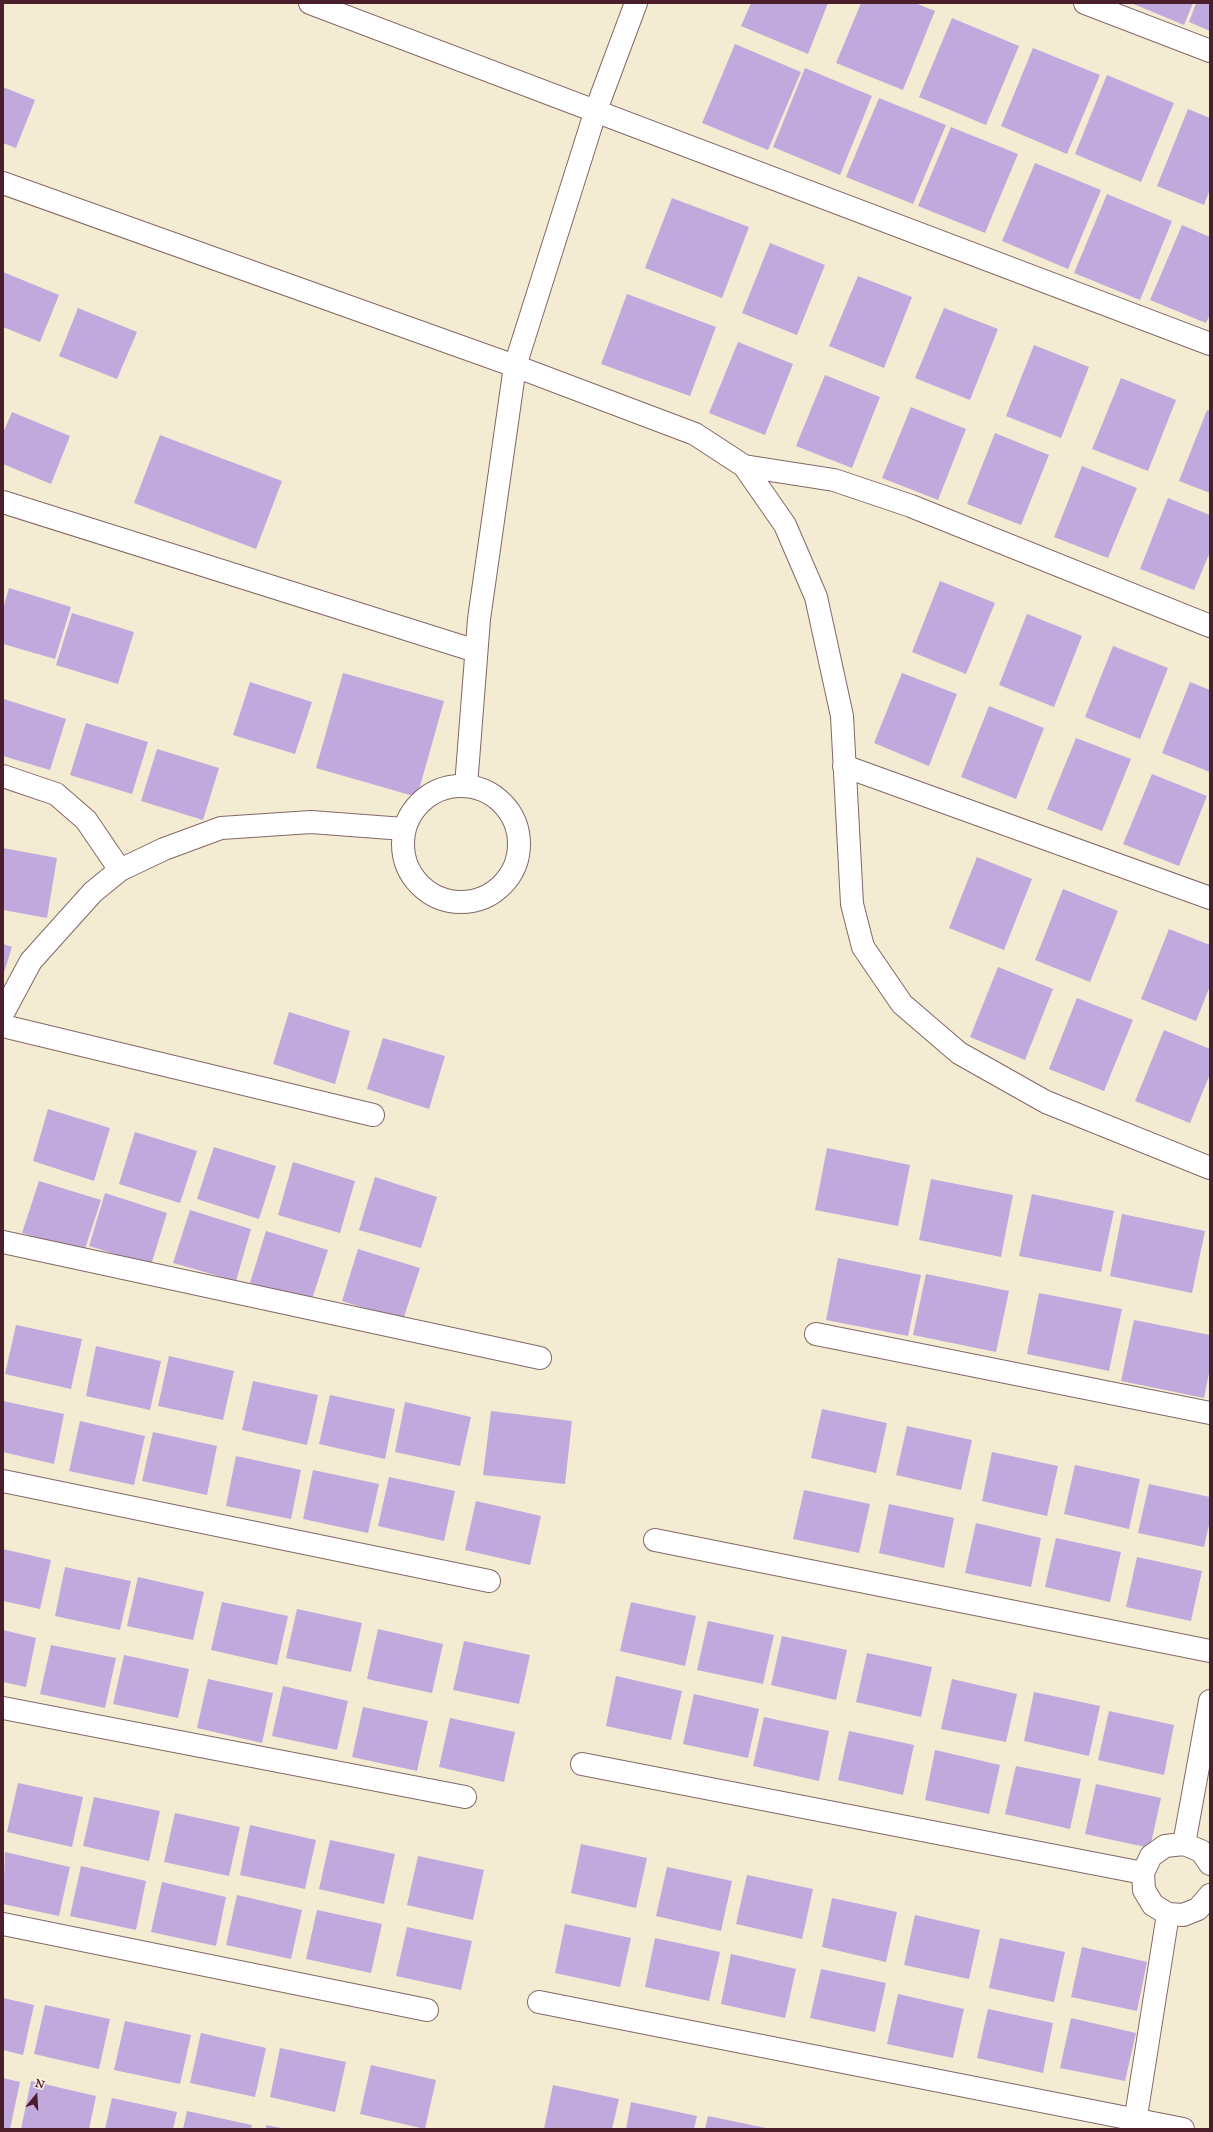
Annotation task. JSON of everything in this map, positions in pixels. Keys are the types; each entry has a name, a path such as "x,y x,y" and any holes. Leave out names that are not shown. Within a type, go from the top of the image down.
{"street":[{"path":"310,3 596,110 1210,344"},
{"path":"466,786 476,651 515,366 596,110 636,3"},
{"path":"1085,3 1210,51"},
{"path":"3,183 515,366 694,434 744,466 785,525 816,597 842,716 852,904 863,947 902,1004 959,1053 1046,1102 1208,1173"},
{"path":"744,466 834,480 911,506 1210,626"},
{"path":"3,502 476,651"},
{"path":"844,766 1210,898"},
{"path":"3,776 56,794 86,820 120,870"},
{"path":"466,786 484,790 500,800 512,814 519,831 520,850 516,867 506,883 492,895 474,902 456,902 436,897 420,886 408,869 403,850 404,829 413,810 427,796 446,788 466,786"},
{"path":"3,1013 31,961 93,892 120,870 164,849 221,828 311,822 404,829"},
{"path":"3,1026 373,1115"},
{"path":"3,1242 540,1358"},
{"path":"816,1334 1210,1413"},
{"path":"3,1481 488,1581"},
{"path":"655,1540 1210,1651"},
{"path":"1184,1844 1210,1702"},
{"path":"3,1708 465,1797"},
{"path":"582,1764 1143,1873"},
{"path":"1210,1864 1201,1851 1184,1844 1166,1846 1151,1856 1143,1873 1144,1890 1153,1905 1168,1914 1183,1915 1198,1909 1210,1895"},
{"path":"1135,2124 1168,1914"},
{"path":"3,1924 427,2010"},
{"path":"539,2002 1135,2124 1183,2129"}],"building":[{"path":"751,3 828,3 808,54 741,26"},
{"path":"861,3 915,3 935,11 903,90 836,63"},
{"path":"1131,3 1193,3 1184,25"},
{"path":"1196,3 1210,3 1210,31 1189,22"},
{"path":"952,18 1019,46 986,125 919,97"},
{"path":"735,44 801,72 768,150 702,123"},
{"path":"1033,48 1100,75 1067,154 1001,126"},
{"path":"805,68 872,96 840,175 773,147"},
{"path":"1107,75 1174,103 1141,182 1075,154"},
{"path":"3,87 35,100 16,148 3,143"},
{"path":"879,98 946,125 913,204 846,177"},
{"path":"1188,109 1210,118 1210,189 1204,205 1157,186"},
{"path":"951,127 1018,154 985,233 918,206"},
{"path":"1035,163 1101,190 1068,269 1002,241"},
{"path":"1107,194 1172,221 1140,300 1074,273"},
{"path":"672,198 749,227 722,298 645,268"},
{"path":"1182,225 1210,237 1210,314 1206,323 1150,300"},
{"path":"770,243 825,265 797,335 742,313"},
{"path":"3,272 59,295 40,342 3,327"},
{"path":"858,276 912,297 884,368 829,346"},
{"path":"627,294 716,327 690,396 601,364"},
{"path":"78,308 137,332 117,379 59,356"},
{"path":"944,308 998,329 970,400 915,378"},
{"path":"738,342 793,364 765,435 709,413"},
{"path":"1034,345 1089,367 1061,438 1006,416"},
{"path":"825,375 880,397 852,468 796,446"},
{"path":"1121,378 1176,400 1148,471 1092,449"},
{"path":"911,407 966,429 938,500 882,478"},
{"path":"1207,410 1210,411 1210,493 1179,481"},
{"path":"12,412 70,436 51,484 3,464 3,433"},
{"path":"995,433 1049,455 1021,525 967,504"},
{"path":"160,435 282,481 256,549 134,503"},
{"path":"1082,466 1137,488 1108,558 1054,537"},
{"path":"1168,498 1210,515 1210,552 1194,590 1140,569"},
{"path":"940,581 995,603 966,674 912,652"},
{"path":"9,588 71,607 55,659 3,644 3,609"},
{"path":"72,613 134,632 118,684 56,665"},
{"path":"1027,614 1082,636 1054,707 999,685"},
{"path":"1113,646 1168,668 1140,739 1085,717"},
{"path":"343,673 444,701 417,797 316,768"},
{"path":"902,673 957,694 929,766 874,743"},
{"path":"250,682 312,702 295,754 233,735"},
{"path":"1190,682 1210,690 1210,772 1162,753"},
{"path":"4,699 66,719 50,770 3,756"},
{"path":"989,706 1044,728 1016,799 961,777"},
{"path":"86,723 148,742 132,794 70,775"},
{"path":"1076,738 1131,759 1102,831 1047,809"},
{"path":"157,749 219,768 203,820 141,801"},
{"path":"1152,774 1207,796 1179,866 1123,844"},
{"path":"3,848 57,858 47,918 3,910"},
{"path":"977,857 1032,879 1004,950 949,928"},
{"path":"1063,889 1118,911 1090,982 1035,960"},
{"path":"1169,929 1210,945 1210,986 1196,1021 1141,999"},
{"path":"3,944 12,947 3,976"},
{"path":"998,967 1053,989 1025,1060 970,1037"},
{"path":"1077,998 1133,1020 1104,1091 1049,1069"},
{"path":"289,1012 350,1031 335,1084 273,1064"},
{"path":"1164,1030 1210,1049 1210,1074 1190,1123 1135,1101"},
{"path":"383,1038 445,1056 429,1109 367,1089"},
{"path":"48,1109 110,1128 94,1181 33,1161"},
{"path":"135,1132 197,1151 180,1203 119,1184"},
{"path":"214,1147 276,1166 259,1219 197,1199"},
{"path":"827,1148 910,1165 898,1226 815,1210"},
{"path":"293,1162 355,1181 340,1233 278,1215"},
{"path":"375,1177 437,1197 421,1248 359,1230"},
{"path":"931,1179 1013,1195 1001,1257 919,1240"},
{"path":"39,1181 101,1200 84,1252 22,1233"},
{"path":"105,1193 167,1213 151,1265 89,1246"},
{"path":"1032,1194 1114,1211 1101,1272 1019,1256"},
{"path":"190,1210 251,1229 236,1281 173,1263"},
{"path":"1122,1214 1205,1231 1192,1293 1110,1276"},
{"path":"266,1231 328,1250 311,1302 250,1283"},
{"path":"358,1249 420,1268 403,1320 342,1301"},
{"path":"838,1258 921,1275 908,1336 826,1320"},
{"path":"926,1274 1009,1291 996,1352 913,1335"},
{"path":"1039,1293 1122,1309 1109,1371 1027,1354"},
{"path":"1134,1320 1210,1335 1210,1368 1204,1398 1121,1381"},
{"path":"16,1325 82,1339 71,1389 5,1374"},
{"path":"96,1346 161,1361 150,1410 86,1396"},
{"path":"169,1356 234,1371 223,1420 158,1406"},
{"path":"253,1381 318,1395 307,1445 242,1430"},
{"path":"330,1395 395,1409 385,1459 319,1444"},
{"path":"3,1401 64,1414 54,1464 3,1452"},
{"path":"405,1402 471,1417 460,1466 395,1452"},
{"path":"822,1409 887,1423 876,1473 811,1458"},
{"path":"491,1411 572,1421 565,1484 483,1475"},
{"path":"80,1421 145,1436 134,1485 69,1471"},
{"path":"907,1426 972,1440 961,1490 896,1475"},
{"path":"153,1432 217,1446 207,1495 142,1481"},
{"path":"992,1452 1058,1466 1047,1516 982,1501"},
{"path":"236,1456 301,1470 291,1519 226,1506"},
{"path":"1075,1465 1140,1479 1129,1529 1064,1514"},
{"path":"313,1470 379,1484 368,1533 303,1519"},
{"path":"389,1477 455,1491 444,1541 378,1526"},
{"path":"1149,1484 1210,1497 1210,1520 1204,1547 1138,1533"},
{"path":"804,1490 870,1504 859,1553 793,1539"},
{"path":"476,1501 541,1516 530,1565 465,1550"},
{"path":"889,1504 954,1518 944,1568 879,1553"},
{"path":"976,1523 1041,1538 1031,1587 965,1573"},
{"path":"1056,1538 1121,1552 1110,1602 1045,1587"},
{"path":"3,1549 51,1560 40,1609 3,1601"},
{"path":"1137,1557 1202,1571 1191,1621 1126,1607"},
{"path":"65,1567 131,1581 120,1630 55,1616"},
{"path":"138,1577 204,1592 193,1640 127,1626"},
{"path":"222,1602 288,1616 277,1665 211,1650"},
{"path":"631,1602 696,1616 685,1666 620,1651"},
{"path":"297,1609 362,1623 351,1672 286,1658"},
{"path":"708,1621 774,1635 763,1684 697,1670"},
{"path":"378,1629 443,1644 432,1693 367,1679"},
{"path":"3,1630 36,1638 26,1687 3,1682"},
{"path":"782,1636 847,1650 836,1700 771,1685"},
{"path":"464,1641 530,1655 519,1704 453,1690"},
{"path":"51,1645 116,1658 105,1708 40,1694"},
{"path":"867,1653 932,1667 921,1717 856,1702"},
{"path":"124,1655 189,1669 178,1718 113,1704"},
{"path":"616,1676 682,1691 671,1740 606,1726"},
{"path":"208,1679 273,1693 262,1743 197,1728"},
{"path":"952,1679 1017,1694 1006,1742 941,1729"},
{"path":"283,1686 348,1701 337,1750 272,1736"},
{"path":"1034,1692 1100,1706 1089,1756 1024,1741"},
{"path":"694,1694 759,1709 748,1758 683,1744"},
{"path":"363,1707 428,1721 417,1771 352,1757"},
{"path":"1109,1711 1174,1725 1164,1775 1098,1760"},
{"path":"764,1717 829,1731 819,1781 753,1766"},
{"path":"450,1718 515,1732 504,1782 439,1767"},
{"path":"849,1731 914,1745 903,1795 838,1780"},
{"path":"935,1750 1000,1765 989,1814 925,1800"},
{"path":"1016,1766 1081,1779 1070,1829 1005,1814"},
{"path":"18,1783 83,1797 72,1847 7,1832"},
{"path":"1096,1784 1161,1798 1150,1848 1085,1834"},
{"path":"94,1797 160,1811 149,1861 83,1846"},
{"path":"175,1813 240,1827 229,1876 164,1862"},
{"path":"250,1825 316,1840 305,1889 240,1875"},
{"path":"330,1840 395,1854 384,1904 319,1889"},
{"path":"581,1844 647,1858 636,1908 571,1893"},
{"path":"5,1852 70,1867 59,1916 3,1904"},
{"path":"418,1856 484,1870 473,1920 407,1905"},
{"path":"81,1866 146,1881 136,1930 70,1916"},
{"path":"667,1867 732,1881 721,1931 656,1916"},
{"path":"747,1875 813,1889 802,1939 736,1924"},
{"path":"162,1882 226,1897 216,1946 151,1932"},
{"path":"237,1895 302,1910 291,1959 226,1945"},
{"path":"832,1898 897,1912 886,1962 822,1947"},
{"path":"317,1910 382,1924 371,1973 306,1959"},
{"path":"915,1915 980,1930 969,1979 904,1965"},
{"path":"565,1924 631,1938 620,1987 555,1973"},
{"path":"407,1927 472,1941 461,1990 396,1976"},
{"path":"655,1938 720,1952 709,2001 645,1987"},
{"path":"1000,1938 1065,1952 1054,2002 989,1988"},
{"path":"1082,1947 1147,1962 1137,2011 1071,1997"},
{"path":"731,1954 796,1969 785,2018 721,2004"},
{"path":"821,1969 886,1983 875,2032 810,2018"},
{"path":"898,1994 964,2009 953,2058 887,2044"},
{"path":"3,1998 34,2005 23,2055 3,2050"},
{"path":"45,2005 110,2019 99,2069 34,2054"},
{"path":"988,2009 1053,2023 1043,2073 977,2058"},
{"path":"1071,2018 1136,2033 1125,2081 1060,2068"},
{"path":"125,2021 191,2035 180,2084 114,2070"},
{"path":"201,2033 266,2048 255,2097 190,2083"},
{"path":"280,2048 346,2062 335,2112 270,2097"},
{"path":"371,2065 436,2080 425,2129 360,2114"},
{"path":"3,2078 20,2082 10,2129 3,2129"},
{"path":"31,2081 96,2096 89,2129 21,2129"},
{"path":"553,2085 619,2099 612,2129 544,2129"},
{"path":"112,2098 177,2112 173,2129 105,2129"},
{"path":"631,2102 697,2116 694,2129 626,2129"},
{"path":"187,2111 252,2125 251,2129 183,2129"},
{"path":"708,2116 766,2128 766,2129 705,2129"},
{"path":"266,2125 281,2128 281,2129 266,2129"}]}
